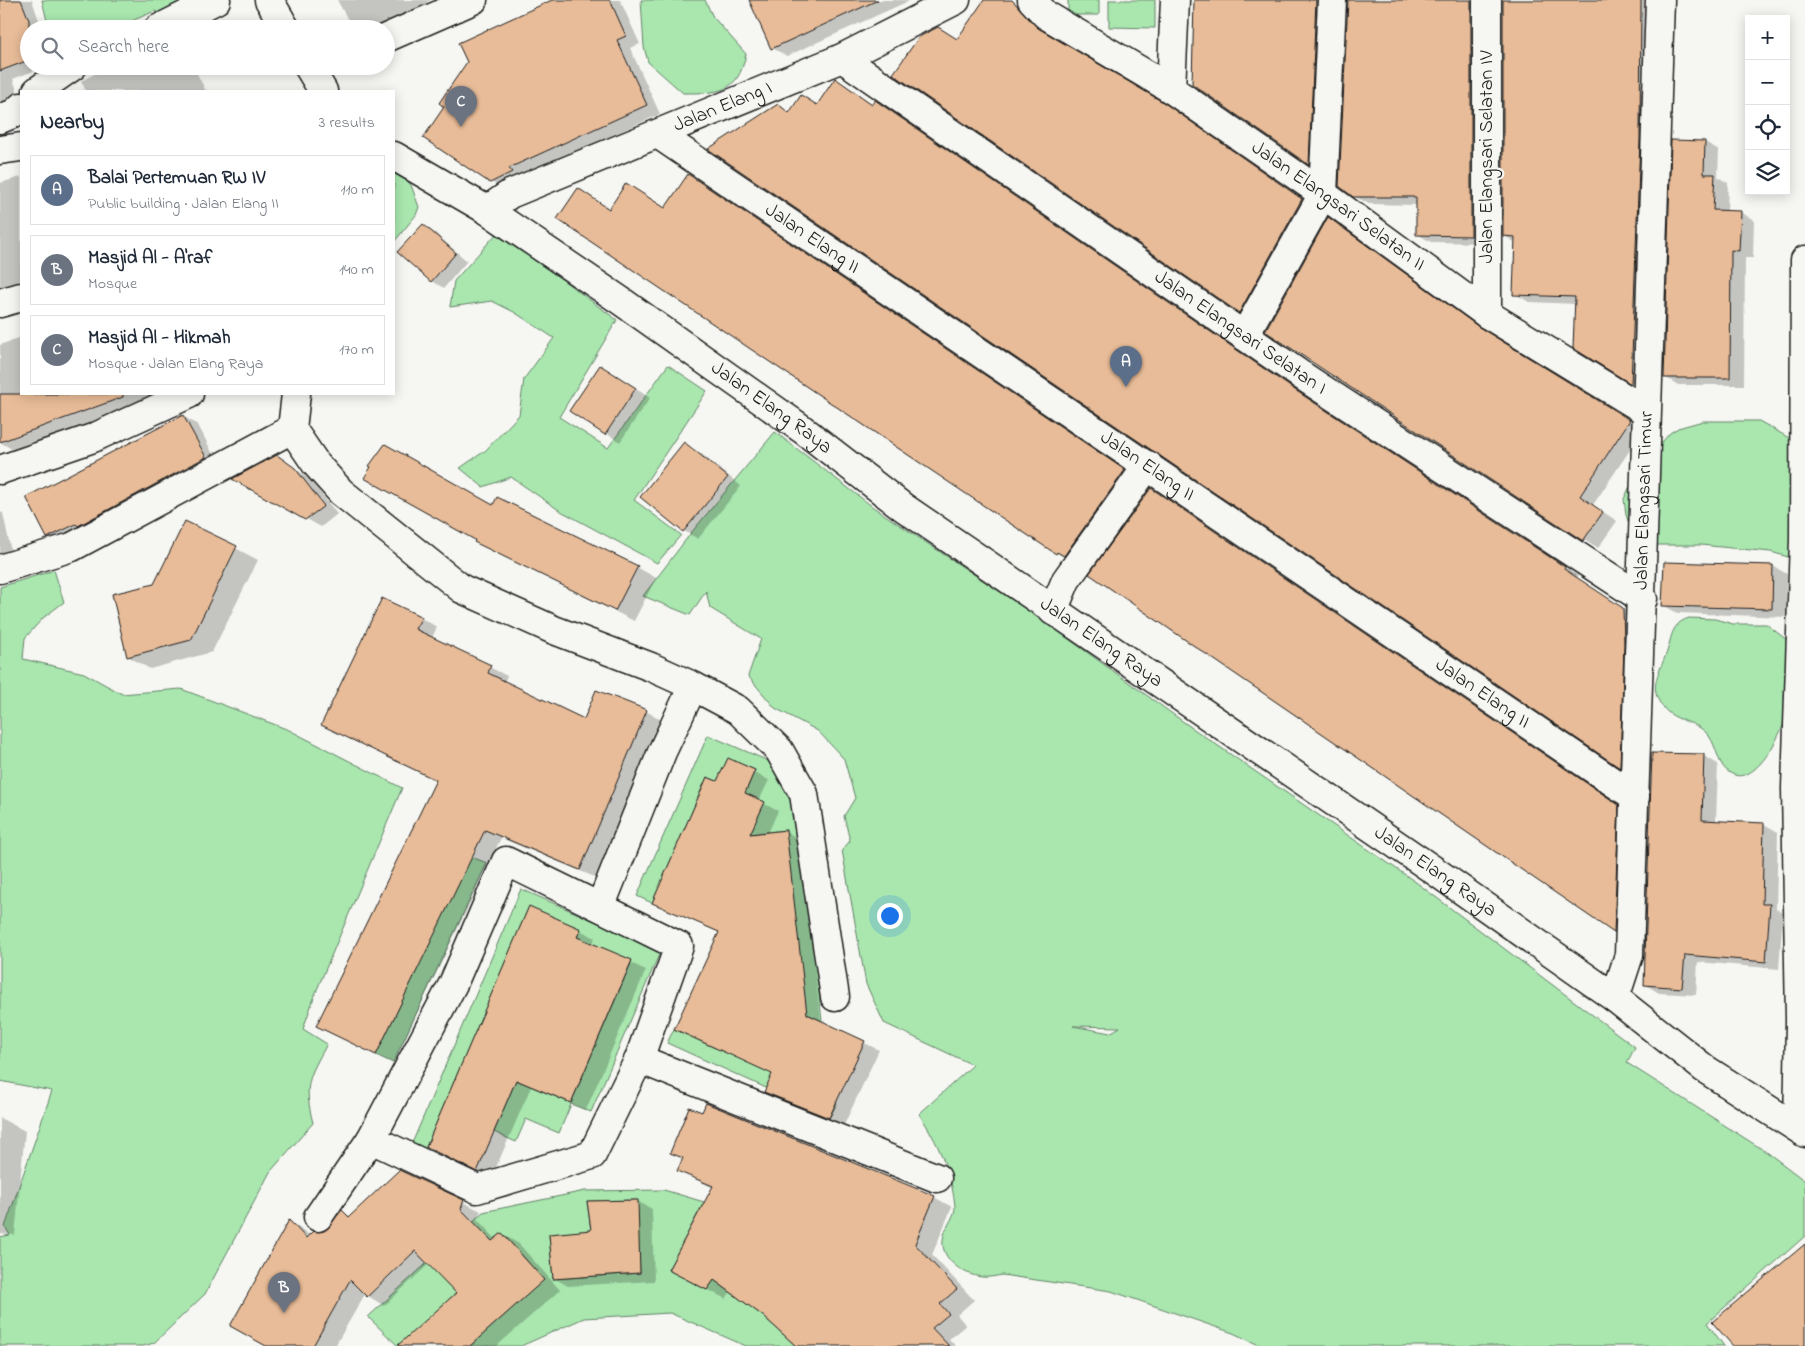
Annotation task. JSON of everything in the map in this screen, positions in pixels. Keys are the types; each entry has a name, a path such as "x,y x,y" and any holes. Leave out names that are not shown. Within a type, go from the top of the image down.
{"street":[{"path":"176,20 216,0"},
{"path":"269,0 281,20"},
{"path":"395,34 473,0"},
{"name":"Jalan Elang I","path":"487,210 510,194 659,135 842,58 956,0"},
{"name":"Jalan Elangsari Selatan II","path":"1032,0 1046,15 1171,90 1323,194 1487,314 1646,411"},
{"path":"1171,90 1175,0"},
{"path":"1244,336 1323,194 1332,0"},
{"name":"Jalan Elangsari Selatan IV","path":"1486,0 1487,314"},
{"name":"Jalan Elangsari Timur","path":"1615,998 1629,955 1643,599 1646,411 1660,0"},
{"name":"Jalan Elangsari Selatan I","path":"842,58 1244,336 1643,599"},
{"path":"38,90 60,75"},
{"path":"0,119 15,113 20,108"},
{"name":"Jalan Elang II","path":"659,135 1635,797"},
{"path":"0,150 20,147"},
{"name":"Jalan Elang Raya","path":"395,157 487,210 802,429 903,507 1053,612 1432,869 1615,998 1706,1069 1801,1130"},
{"path":"1801,1130 1796,788 1804,485 1805,260"},
{"path":"0,303 20,297"},
{"path":"0,470 93,438 187,395"},
{"path":"296,395 292,429 316,464 340,492 462,589 554,630 651,667 692,686 738,710 779,750 804,794 835,997"},
{"path":"0,569 72,547 292,429"},
{"path":"1053,612 1066,580 1148,465"},
{"path":"601,905 662,752 692,686"},
{"path":"318,1217 371,1139 453,984 506,860 601,905 679,946 639,1058 592,1155 477,1189 371,1139"},
{"path":"639,1058 937,1178"}],"green space":[{"path":"42,0 223,0 161,15 155,11 134,20 47,20"},
{"path":"641,0 705,0 713,17 746,54 738,77 732,84 716,91 683,93 648,62 644,47"},
{"path":"1068,0 1099,0 1099,15 1068,15"},
{"path":"1109,0 1155,0 1155,28 1109,27"},
{"path":"395,167 411,185 419,207 416,215 395,241"},
{"path":"498,232 617,320 559,417 608,448 668,365 707,391 634,500 681,535 657,563 559,510 511,477 483,487 460,468 485,451 519,415 524,379 554,338 514,312 492,301 450,307 454,281"},
{"path":"1703,421 1759,421 1805,447 1805,562 1771,552 1701,545 1649,545 1631,530 1626,515 1624,499 1637,471 1670,433 1678,428"},
{"path":"775,432 873,507 1048,624 1185,723 1417,883 1635,1047 1627,1063 1768,1153 1805,1181 1805,1236 1707,1323 1724,1346 1261,1346 1233,1333 1111,1291 1002,1275 989,1277 975,1276 960,1269 948,1258 944,1251 943,1243 945,1232 955,1209 951,1182 938,1146 919,1114 973,1065 884,1023 866,984 842,850 850,841 844,816 855,798 844,759 818,731 775,708 748,676 761,639 710,608 706,591 690,615 643,596 691,533","holes":["1073,1026 1120,1027 1110,1033"]},
{"path":"54,570 64,602 43,618 25,638 23,659 84,673 122,694 181,689 289,730 402,788 316,992 303,1029 327,1044 312,1073 308,1090 313,1123 270,1172 205,1294 154,1343 143,1346 0,1346 0,1237 10,1235 5,1227 52,1091 0,1081 0,587"},
{"path":"1689,618 1715,619 1733,624 1766,624 1787,640 1790,689 1787,714 1770,752 1752,771 1742,776 1732,774 1723,767 1712,741 1704,731 1667,712 1658,699 1655,687 1656,682 1672,634 1678,624"},
{"path":"708,735 780,766 801,828 822,1021 770,997 793,1084 837,1103 830,1117 667,1043 674,1029 715,1048 786,830 750,834 764,802 745,793 755,770 728,759 717,781 707,777 652,903 637,896"},
{"path":"471,857 487,863 393,1063 376,1055"},
{"path":"521,889 661,950 591,1112 571,1104 559,1133 526,1119 516,1142 494,1132 516,1080 571,1103 632,961 577,937 581,929 529,907 423,1154 410,1148"},
{"path":"664,1190 704,1202 668,1270 707,1290 714,1280 763,1316 796,1346 746,1346 670,1313 584,1318 521,1346 470,1346 532,1290 527,1261 502,1233 490,1243 462,1260 442,1278 456,1293 398,1346 368,1317 483,1212 585,1191","holes":["637,1200 640,1273 553,1279 549,1235 591,1230 587,1201"]}],"building":[{"path":"0,0 21,0 29,20 20,20 20,63 0,71"},
{"path":"552,0 610,0 626,36 617,40 647,105 509,168 512,172 490,183 423,138 444,107 439,103 467,62 458,43"},
{"path":"749,0 878,0 771,49"},
{"path":"984,0 1012,0 1038,28 1163,102 1302,199 1239,313 893,74 919,37 938,27 957,39"},
{"path":"1194,0 1316,0 1309,165 1192,84"},
{"path":"1348,0 1471,0 1471,236 1416,235 1416,197 1353,197 1339,186"},
{"path":"1503,0 1641,0 1640,140 1631,384 1573,348 1575,297 1513,295 1515,237 1503,236"},
{"path":"835,78 872,104 875,100 1292,388 1565,567 1564,569 1623,608 1624,645 1620,768 708,149 778,104 789,113 801,95 817,105"},
{"path":"1671,140 1705,141 1704,174 1715,174 1713,210 1741,211 1739,251 1731,250 1730,378 1664,378"},
{"path":"688,174 1125,470 1064,556 1057,552 1056,554 557,219 578,188 609,209 626,183 665,208"},
{"path":"1328,217 1479,327 1630,420 1580,496 1603,512 1583,541 1265,331"},
{"path":"423,224 456,253 431,282 397,252"},
{"path":"600,365 636,388 605,435 569,411"},
{"path":"0,394 123,395 123,397 0,442"},
{"path":"183,415 206,457 78,526 76,524 47,538 26,497"},
{"path":"684,442 728,477 683,532 640,497"},
{"path":"385,444 493,505 497,497 638,566 615,611 474,542 475,540 364,478 371,467 369,466"},
{"path":"277,455 295,468 324,506 305,520 232,479"},
{"path":"1151,488 1619,805 1614,933 1089,574"},
{"path":"185,521 237,546 191,640 127,657 112,594 154,584"},
{"path":"1664,562 1773,565 1772,609 1662,606"},
{"path":"382,598 422,617 415,629 491,665 488,673 584,719 596,690 647,710 580,870 485,830 376,1055 316,1026 436,780 321,725"},
{"path":"1652,753 1704,754 1702,820 1764,823 1762,904 1770,904 1766,962 1685,955 1682,988 1644,985"},
{"path":"728,758 755,770 745,793 765,802 750,834 786,830 807,1014 865,1041 829,1118 764,1092 772,1074 674,1029 719,932 652,903 707,777 717,781"},
{"path":"529,906 581,929 577,937 632,960 571,1103 516,1080 477,1172 426,1147"},
{"path":"706,1103 935,1196 915,1244 957,1289 940,1304 949,1314 932,1328 949,1346 796,1346 763,1316 714,1280 707,1290 668,1270 713,1186 677,1171 683,1158 670,1153 689,1107 702,1112"},
{"path":"399,1170 464,1200 461,1209 492,1241 502,1233 544,1280 470,1346 397,1346 456,1293 415,1251 367,1297 350,1280 313,1346 266,1346 230,1326 289,1220 306,1238 313,1231 324,1231 342,1210 349,1217"},
{"path":"638,1200 640,1273 553,1279 549,1234 591,1230 587,1201"},
{"path":"1805,1244 1805,1346 1733,1346 1712,1322"}],"place":[{"name":"Masjid Al - Hikmah","path":"461,127"},
{"name":"Balai Pertemuan RW IV","path":"1126,387"},
{"name":"Masjid Al - A'raf","path":"284,1313"}]}
